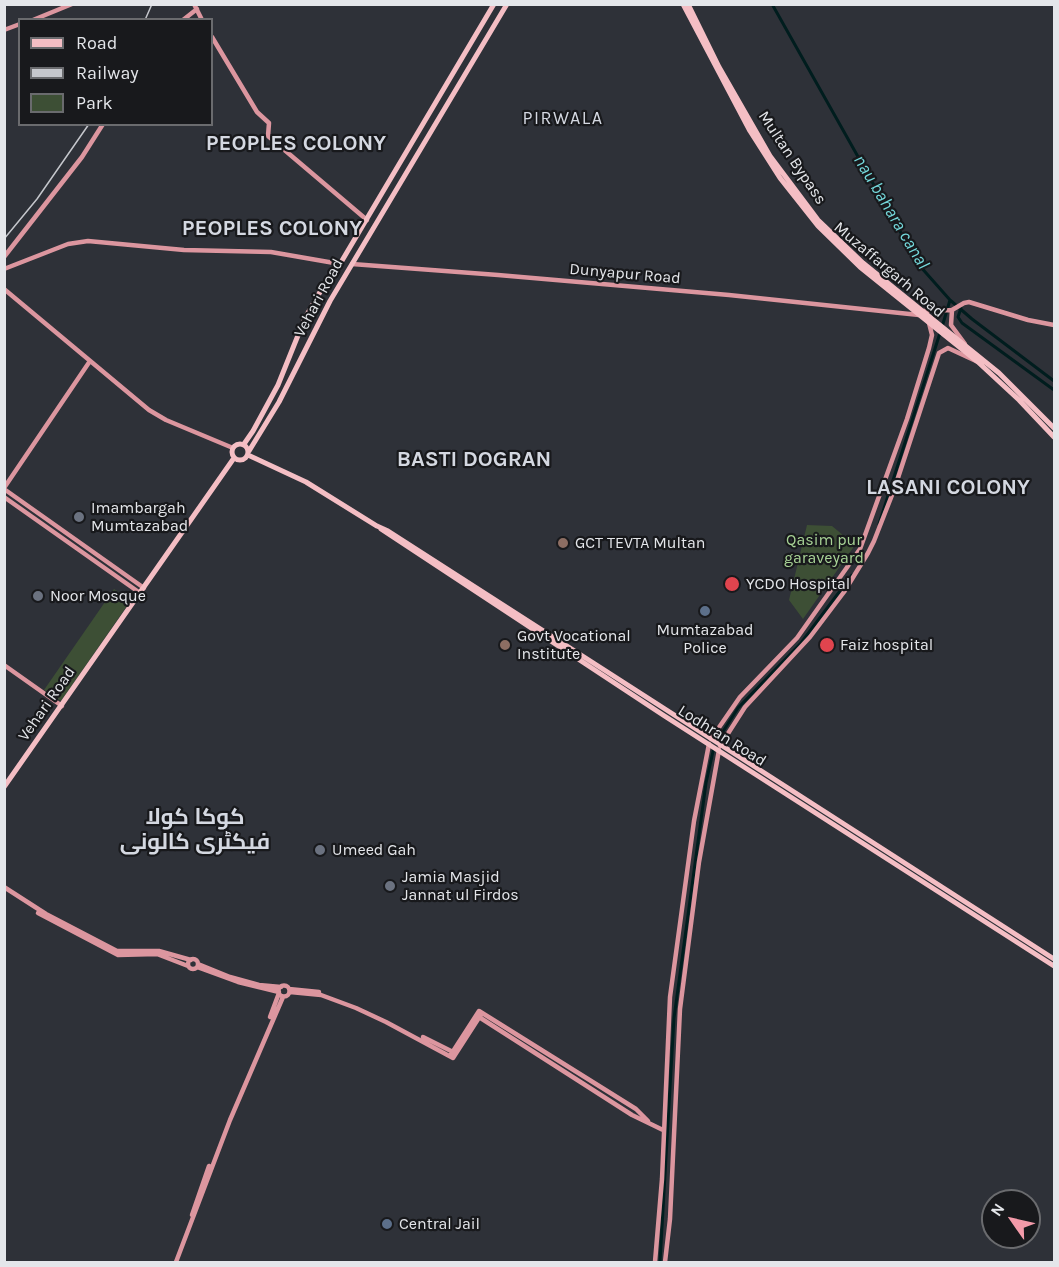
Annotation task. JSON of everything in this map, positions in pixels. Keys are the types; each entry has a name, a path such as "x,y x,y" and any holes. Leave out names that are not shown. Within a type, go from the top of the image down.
{"main road":[{"name":"Vehari Road","path":"244,444 278,385 306,318 320,292 367,220 494,4"},
{"name":"Vehari Road","path":"249,453 279,402 330,301 507,4"},
{"name":"Muzaffargarh Road","path":"683,4 732,101 780,178 827,237 900,299 921,313"},
{"name":"Multan Bypass","path":"687,4 770,156 818,220 861,265 946,332"},
{"name":"Muzaffargarh Road","path":"946,332 966,345 999,373 1054,436"},
{"name":"Muzaffargarh Road","path":"946,332 1054,428"},
{"path":"238,444 244,444 249,453 242,460 234,458 233,448 238,444"},
{"name":"Lodhran Road","path":"249,453 306,482 387,531 1054,966"},
{"name":"Vehari Road","path":"4,787 234,458"},
{"name":"Lodhran Road","path":"719,748 1054,959"}],"street":[{"path":"38,18 72,4"},
{"path":"213,39 257,112 269,123 268,136 367,220"},
{"path":"4,257 82,157 102,126"},
{"path":"4,269 68,244 88,241 184,250 271,252 340,264"},
{"name":"Dunyapur Road","path":"352,264 895,311 921,313 949,310"},
{"path":"4,289 149,410 166,420 233,448"},
{"path":"895,311 899,307 900,299"},
{"path":"966,345 951,325 949,310 960,304 969,302 1028,320 1054,325"},
{"path":"655,1263 662,1179 670,997 694,821 711,742 740,697 797,638 860,549 907,419 932,335 933,323"},
{"path":"665,1263 670,1219 681,1009 699,862 719,748 745,707 810,637 844,592 874,542 894,490 939,353 948,348 978,362"},
{"path":"90,361 4,489 142,590"},
{"path":"4,497 142,590"},
{"path":"4,665 62,706"},
{"path":"4,889 117,951 159,951 195,960 197,966"},
{"path":"4,889 44,917 118,956 157,954 192,969 197,966"},
{"path":"188,966 191,960"},
{"path":"197,966 238,982 288,995 290,990"},
{"path":"176,1263 192,1218 192,1211 224,1130 280,992 286,986 290,990 321,995 356,1008 453,1055 479,1015 632,1115 663,1130"}],"green space":[{"name":"Qasim pur garaveyard","path":"807,525 832,526 855,545 803,619 789,600"},
{"path":"114,589 131,600 61,701 44,690"}],"waterway":[{"name":"nau bahara canal","path":"772,4 919,265 950,300 972,319 1054,381"},
{"path":"942,327 950,300"},
{"path":"961,308 958,317 962,323 1054,390"},
{"path":"879,524 940,333"},
{"path":"717,741 738,708 801,643 852,575"},
{"path":"660,1262 674,1018 706,783 714,747"}],"railway":[{"path":"146,18 152,4"},
{"path":"4,239 37,199 88,126"}],"place":[{"name":"Imambargah Mumtazabad","path":"79,517"},
{"name":"GCT TEVTA Multan","path":"563,543"},
{"name":"YCDO Hospital","path":"732,584"},
{"name":"Noor Mosque","path":"38,596"},
{"name":"Mumtazabad Police","path":"705,611"},
{"name":"Govt Vocational Institute","path":"505,645"},
{"name":"Faiz hospital","path":"827,645"},
{"name":"Umeed Gah","path":"320,850"},
{"name":"Jamia Masjid Jannat ul Firdos","path":"390,886"},
{"name":"Central Jail","path":"387,1224"}],"district":[{"name":"PIRWALA","path":"563,119"},
{"name":"PEOPLES COLONY","path":"296,144"},
{"name":"PEOPLES COLONY","path":"272,229"},
{"name":"BASTI DOGRAN","path":"474,460"},
{"name":"LASANI COLONY","path":"948,488"},
{"name":"کوکا کولا فیکٹری کالونی","path":"195,830"}]}
